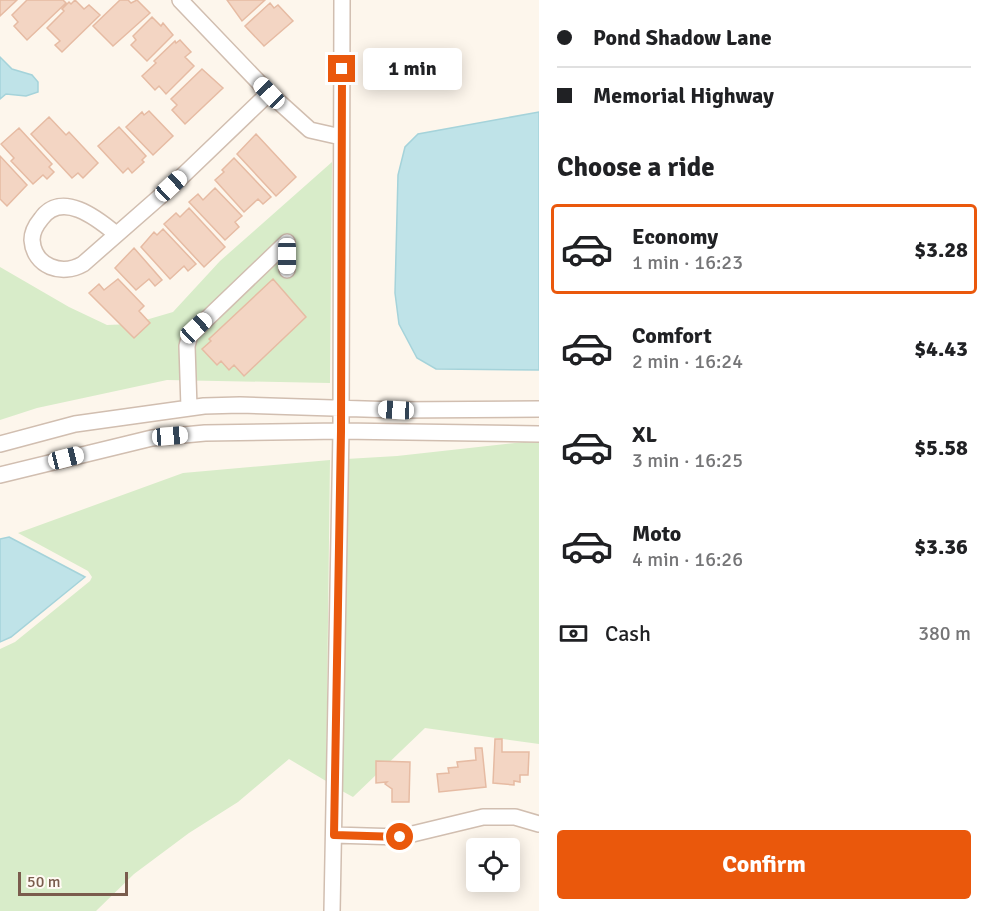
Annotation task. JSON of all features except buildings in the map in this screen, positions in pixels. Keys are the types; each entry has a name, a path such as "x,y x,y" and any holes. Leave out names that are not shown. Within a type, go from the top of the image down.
{"street":[{"path":"180,0 269,93 310,130 341,137"},
{"path":"332,911 341,431 342,0"},
{"path":"116,234 90,214 66,206 51,209 44,214 32,237 34,248 48,266 59,271 83,264 171,186 269,93"},
{"path":"189,408 187,346 190,335 287,242 287,270"},
{"path":"0,444 75,424 189,408 240,405 396,410 539,409"},
{"path":"0,475 152,438 205,433 341,431 539,434"},
{"path":"334,835 400,837 483,817 515,817 539,824"}],"green space":[{"path":"332,162 330,383 167,380 37,408 0,420 0,267 69,307 107,325 132,324 173,312 220,261"},
{"path":"524,442 539,443 539,744 425,728 353,797 342,791 346,459 397,456"},
{"path":"330,460 326,781 289,759 238,802 189,833 134,874 96,911 0,911 0,649 15,642 92,577 88,571 18,533 183,473"}],"water":[{"path":"0,57 12,69 32,75 38,82 38,92 26,96 6,94 0,99"},
{"path":"539,112 539,370 436,369 417,358 399,324 395,293 398,175 405,147 418,134"},
{"path":"9,537 85,577 11,637 0,642 0,539"}],"route":[{"path":"342,69 341,431 334,835 400,837"}]}
